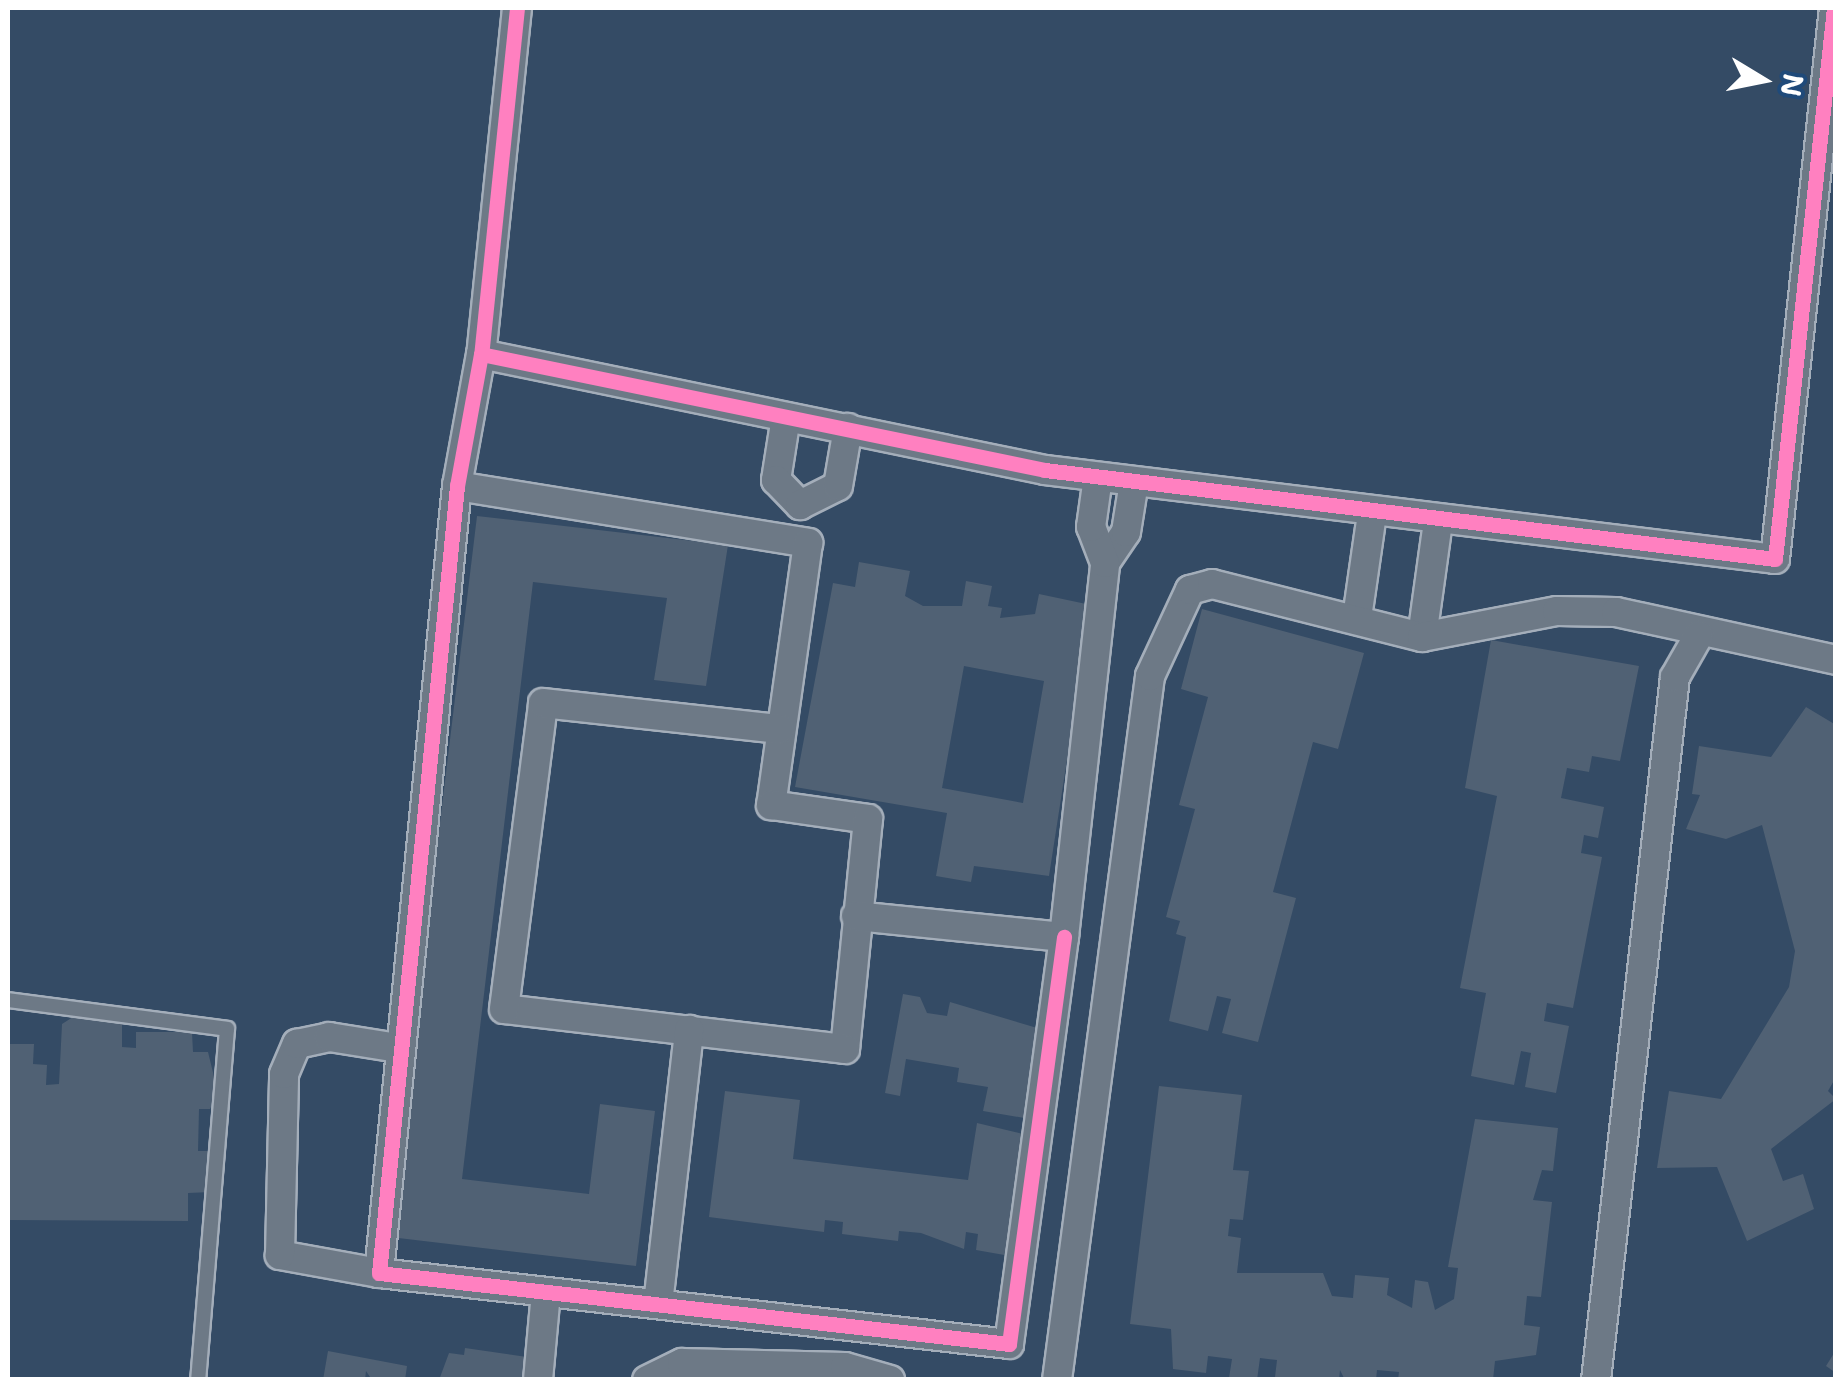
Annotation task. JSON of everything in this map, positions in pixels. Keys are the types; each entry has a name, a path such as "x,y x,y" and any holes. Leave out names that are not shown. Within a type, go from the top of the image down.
{"street":[{"path":"378,1273 457,486 482,354 517,8"},
{"path":"482,354 1098,477 1372,514 1775,559 1834,8"},
{"path":"786,417 776,480 800,505"},
{"path":"800,505 838,486 848,428"},
{"path":"398,1048 329,1037 297,1044 284,1074 280,1255 378,1273 1009,1344 1064,937 1105,563 1091,527 1098,477"},
{"path":"1105,563 1126,532 1134,482"},
{"path":"457,486 808,543 770,806 868,819 845,1049 504,1009 543,703 780,729"},
{"path":"794,540 800,505"},
{"path":"1357,618 1372,514"},
{"path":"1422,637 1438,521"},
{"path":"1057,1380 1081,1144 1150,676 1167,624 1190,590 1212,584 1422,637 1557,612 1616,612 1699,635 1836,660"},
{"path":"1596,1380 1675,677 1699,635"},
{"path":"856,916 1064,937"},
{"path":"658,1304 689,1030"},
{"path":"538,1380 546,1292"},
{"path":"647,1380 682,1363 845,1368 890,1380"}],"lane":[{"path":"8,1000 227,1029 198,1380"}],"building":[{"path":"477,516 728,545 706,686 654,680 667,598 533,582 462,1179 589,1194 600,1104 655,1111 636,1266 390,1237"},
{"path":"859,562 910,571 905,596 923,606 962,606 966,581 992,586 988,606 1002,608 1000,618 1035,614 1039,594 1091,605 1049,876 974,866 971,882 936,876 947,813 795,787 833,583 855,587","holes":["964,666 1044,681 1023,803 942,788"]},
{"path":"1202,609 1364,653 1338,749 1313,742 1273,892 1296,898 1258,1042 1222,1033 1231,999 1217,996 1208,1031 1169,1021 1186,937 1176,934 1180,921 1166,917 1195,809 1179,805 1208,697 1181,689"},
{"path":"1491,640 1639,666 1620,761 1592,756 1589,772 1567,768 1561,798 1604,807 1598,838 1584,835 1581,853 1602,857 1573,1008 1547,1003 1544,1021 1569,1026 1556,1093 1525,1087 1531,1053 1521,1051 1514,1085 1471,1076 1486,993 1460,988 1497,796 1465,788"},
{"path":"1806,707 1836,725 1836,1077 1828,1091 1836,1099 1771,1149 1783,1181 1803,1174 1814,1209 1747,1241 1717,1167 1657,1168 1669,1091 1721,1099 1789,987 1795,951 1762,825 1726,839 1686,829 1700,795 1692,794 1699,746 1771,757"},
{"path":"903,994 920,997 927,1013 947,1016 950,1002 1044,1030 1030,1119 983,1111 988,1087 957,1082 959,1068 906,1059 900,1096 885,1093"},
{"path":"73,1017 122,1017 122,1047 136,1048 136,1032 192,1032 193,1052 208,1052 218,1093 210,1109 199,1109 198,1151 212,1151 211,1192 188,1193 188,1221 8,1220 8,1044 34,1044 33,1064 47,1065 46,1085 59,1084 62,1024"},
{"path":"1159,1086 1242,1095 1233,1170 1249,1171 1243,1220 1230,1219 1228,1236 1241,1238 1237,1273 1323,1273 1332,1296 1353,1298 1355,1275 1389,1278 1387,1295 1412,1308 1415,1280 1428,1282 1435,1310 1454,1299 1458,1268 1448,1267 1475,1119 1558,1128 1553,1171 1542,1170 1533,1200 1552,1202 1541,1297 1527,1296 1524,1325 1540,1327 1536,1355 1495,1361 1493,1380 1398,1380 1399,1372 1377,1370 1376,1380 1345,1380 1340,1370 1339,1380 1295,1380 1275,1377 1277,1360 1260,1358 1257,1380 1229,1378 1232,1359 1208,1356 1206,1373 1173,1369 1171,1329 1130,1324"},
{"path":"725,1091 800,1100 793,1159 968,1180 977,1123 1023,1134 1010,1256 976,1250 978,1234 966,1232 964,1249 921,1233 899,1231 898,1241 842,1234 843,1222 825,1220 824,1232 709,1217"},
{"path":"465,1348 527,1357 524,1380 439,1380 449,1353 464,1355"},
{"path":"1836,1350 1836,1373 1826,1366"},
{"path":"328,1351 407,1366 405,1380 372,1380 366,1371 365,1380 323,1380"}],"cycle path":[{"path":"517,8 481,354 1045,470 1775,559 1834,8"},
{"path":"481,354 457,486 379,1273 1009,1344 1064,937"}]}
